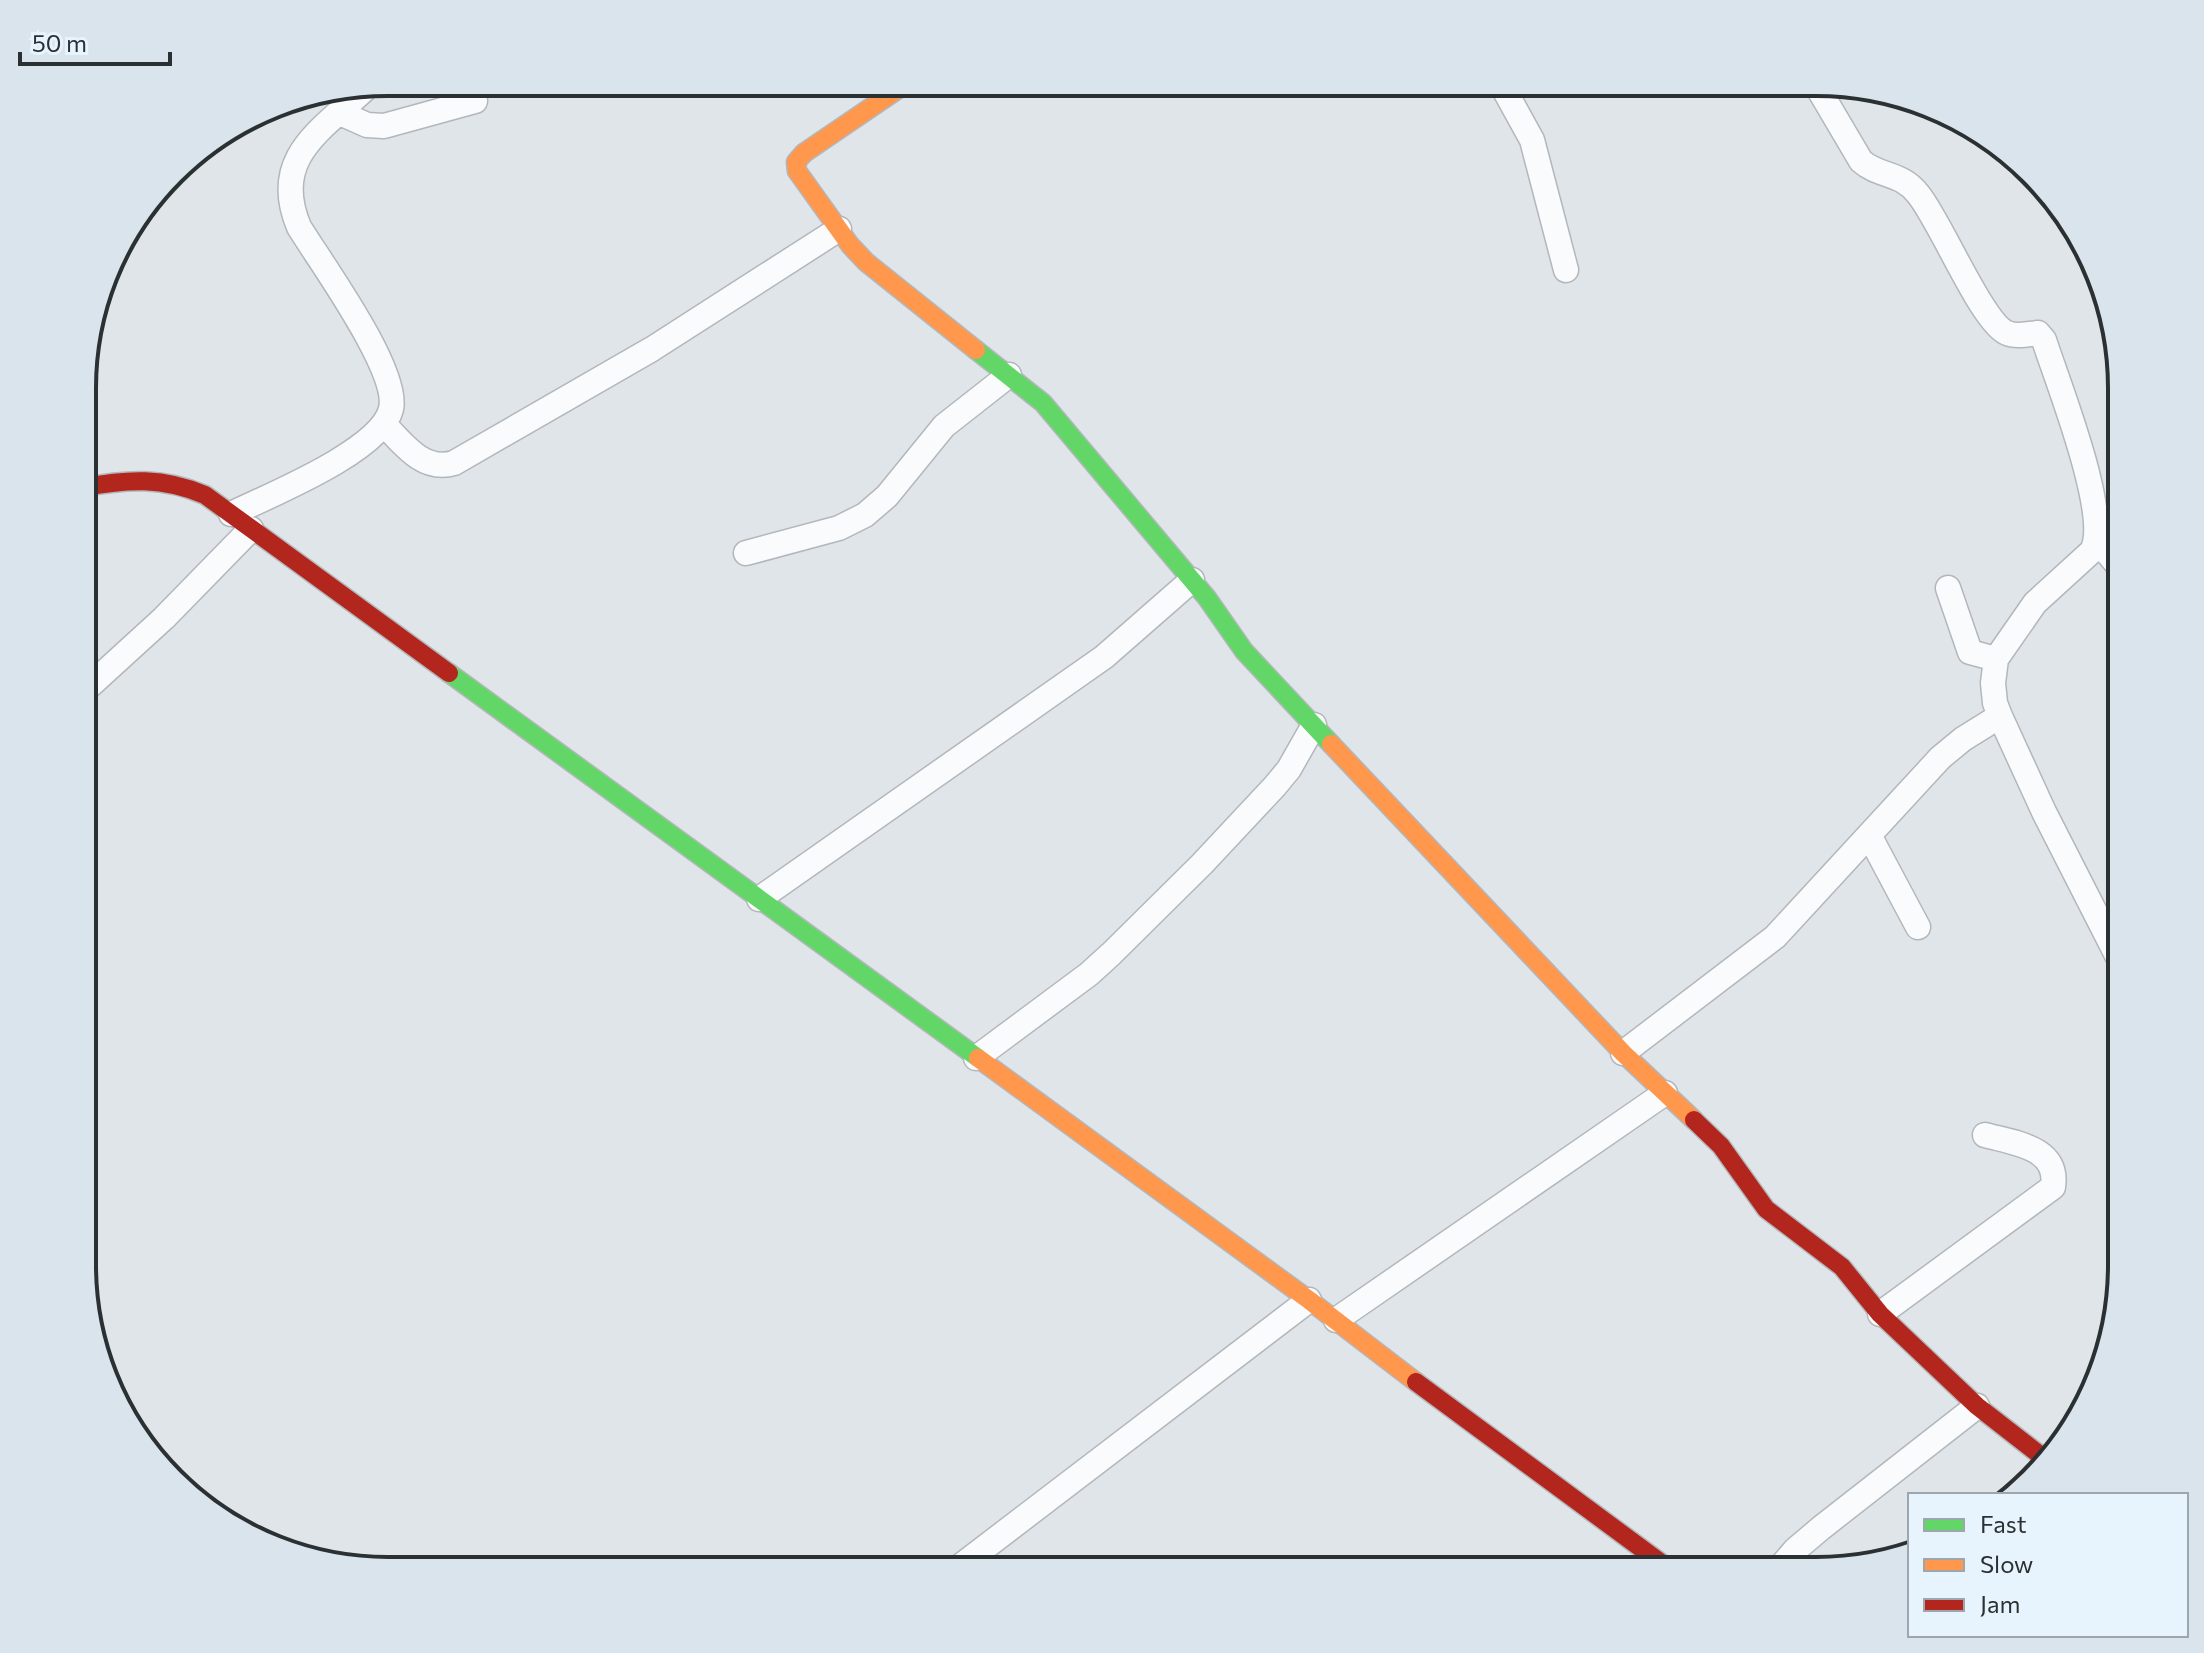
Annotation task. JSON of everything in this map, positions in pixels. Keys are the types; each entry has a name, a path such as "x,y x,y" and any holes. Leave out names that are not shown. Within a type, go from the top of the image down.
{"street":[{"path":"888,96 804,153 796,162 797,171 866,262 1050,411 1192,580 1244,651 1623,1053 1721,1146 1766,1209 1842,1267 1880,1314 1977,1406 2038,1454"},
{"path":"1508,96 1532,140 1566,270"},
{"path":"1823,96 1861,161 1868,167 1897,176 1921,196 1969,283 1999,328 2013,335 2038,333 2041,336 2083,459 2097,523 2097,541 2092,551 2035,603 1996,659 1993,683 2000,716 2044,812 2108,938"},
{"path":"96,680 164,618 241,522 362,445 384,424 391,409 390,387 380,359 299,227 290,206 289,183 293,164 304,147 356,98"},
{"path":"340,113 367,125 384,126 475,101"},
{"path":"384,424 422,460 443,466 454,463 652,349 839,229"},
{"path":"746,553 839,528 865,515 887,496 944,426 1009,375"},
{"path":"96,485 145,479 179,483 205,495 1309,1300 1490,1438 1654,1557"},
{"path":"2097,541 2108,552"},
{"path":"759,899 1104,657 1192,580"},
{"path":"1948,588 1970,652 1996,659"},
{"path":"1623,1053 1775,937 1940,758 2000,716"},
{"path":"976,1058 1089,974 1134,932 1275,786 1289,769 1314,725"},
{"path":"1869,835 1918,927"},
{"path":"1336,1320 1665,1093"},
{"path":"1880,1314 2053,1187 2054,1178 2044,1155 2035,1149 1985,1135"},
{"path":"972,1557 1309,1300"},
{"path":"1789,1557 1821,1528 1977,1406"}],"traffic: fast":[{"path":"976,350 1043,403 1207,598 1244,651 1331,744"},
{"path":"449,673 978,1058"}],"traffic: slow":[{"path":"888,96 804,153 796,162 797,171 850,245 866,262 976,350"},
{"path":"1331,744 1623,1053 1694,1120"},
{"path":"978,1058 1416,1382"}],"traffic: jam":[{"path":"96,485 160,482 205,495 449,673"},
{"path":"1694,1120 1721,1146 1766,1209 1842,1267 1880,1314 1977,1406 2038,1454"},
{"path":"1416,1382 1653,1557"}]}
